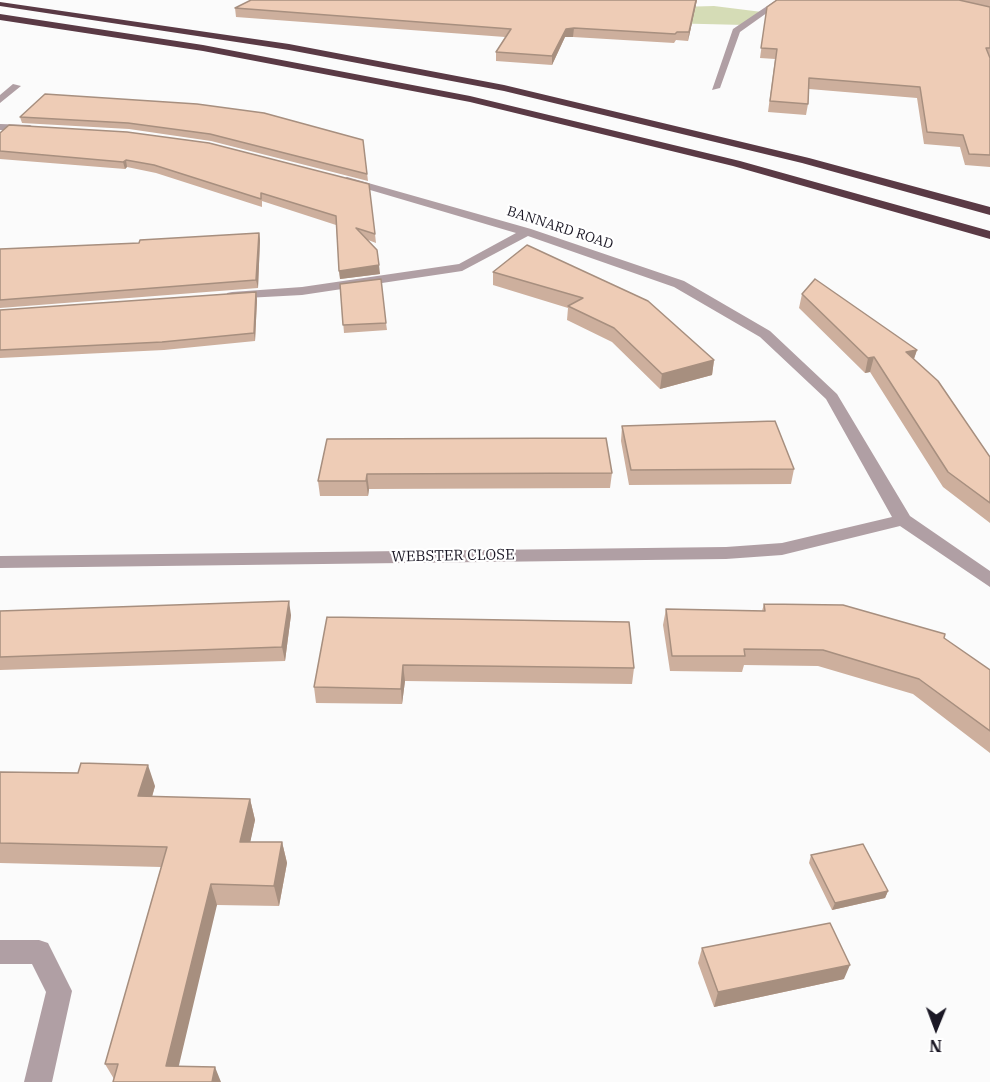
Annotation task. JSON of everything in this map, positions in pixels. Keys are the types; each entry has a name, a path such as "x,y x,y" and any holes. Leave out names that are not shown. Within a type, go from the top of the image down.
{"highway":[{"path":"0,4 289,46 504,88 805,160 990,211"},
{"path":"0,17 215,50 470,99 725,160 990,235"}],"street":[{"path":"715,88 736,31 781,0"},
{"path":"0,100 16,86"},
{"path":"0,127 47,129"},
{"name":"BANNARD ROAD","path":"335,177 527,232 679,284 765,334 832,397 903,520 990,580"},
{"path":"220,297 302,291 462,267 527,232"},
{"name":"WEBSTER CLOSE","path":"0,562 726,553 782,549 903,520"},
{"path":"0,952 39,952 59,991 38,1082"}],"green space":[{"path":"491,0 589,0 679,7 714,6 762,12 745,25 621,22"}],"building":[{"path":"251,0 696,0 689,32 675,34 566,29 552,56 496,52 511,29 235,8"},
{"path":"777,0 959,0 990,7 990,48 986,48 990,58 990,155 969,154 963,135 927,132 920,87 809,78 808,104 770,101 777,49 761,48 767,7"},
{"path":"45,94 197,104 264,113 363,140 367,174 210,134 128,123 20,117"},
{"path":"9,125 127,132 209,143 369,184 375,234 356,228 377,250 379,265 339,271 336,216 261,193 261,199 154,165 126,160 123,162 0,151 0,133"},
{"path":"259,233 256,280 0,300 0,249 139,243 140,240"},
{"path":"527,245 648,301 714,360 662,374 614,328 568,306 583,298 493,272"},
{"path":"381,279 386,323 343,325 340,284"},
{"path":"815,279 917,350 906,352 938,381 990,457 990,503 948,472 874,357 868,358 802,294"},
{"path":"256,292 254,333 162,342 0,350 0,310"},
{"path":"775,421 794,469 631,470 622,426"},
{"path":"606,438 612,473 367,474 366,481 318,481 327,439"},
{"path":"289,601 282,647 0,657 0,611"},
{"path":"764,604 843,605 945,634 944,638 990,670 990,731 919,679 823,650 744,649 745,656 672,656 666,609 765,611"},
{"path":"327,617 629,622 634,668 403,665 401,689 314,687"},
{"path":"81,763 148,765 138,796 250,799 240,842 282,842 274,886 211,884 166,1066 215,1067 212,1082 113,1082 118,1064 105,1064 167,847 0,843 0,772 78,773"},
{"path":"863,844 888,891 835,903 811,855"},
{"path":"830,923 850,965 718,992 702,948"}]}
